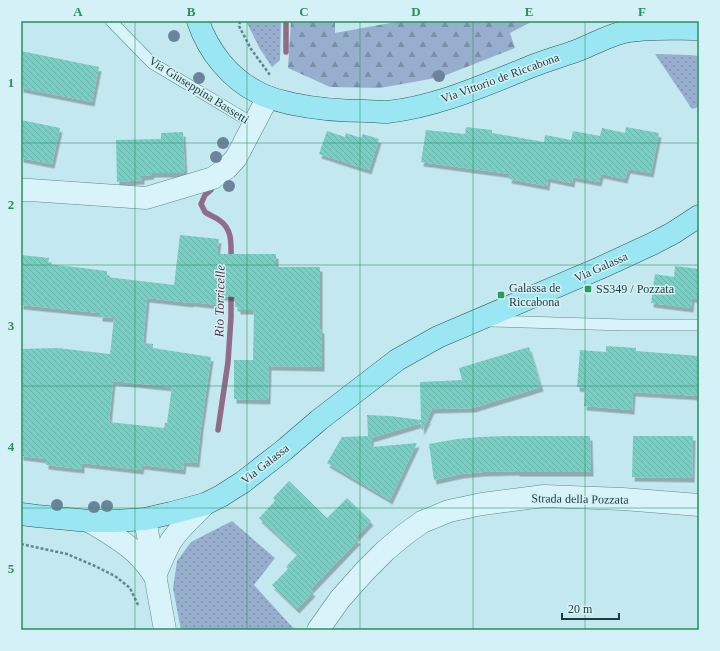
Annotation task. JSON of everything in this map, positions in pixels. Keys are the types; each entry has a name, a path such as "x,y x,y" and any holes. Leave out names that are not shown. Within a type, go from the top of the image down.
{"main road":[{"name":"Via Vittorio de Riccabona","path":"198,21 211,49 226,69 245,85 259,93 270,87 284,102 323,109 386,112 421,106 477,89 526,68 623,32 661,28 699,29"},
{"name":"Via Vittorio de Riccabona","path":"577,50 624,44 660,42 699,43"},
{"name":"Via Galassa","path":"21,514 89,521 115,521 145,518 205,504 243,482 319,420 397,360 438,337 600,268 652,244 673,233 699,216"}],"street":[{"name":"Via Giuseppina Bassetti","path":"21,190 146,198 213,178 227,168 236,158 254,124 270,87"},
{"name":"Strada della Pozzata","path":"318,630 340,599 385,551 422,522 449,511 482,504 544,496 623,499 699,505"},
{"path":"155,576 172,541 205,504"},
{"path":"145,518 165,630"},
{"path":"89,521 117,538 136,553 145,562 155,576"}],"lane":[{"name":"Via Giuseppina Bassetti","path":"111,21 152,63 254,124"},
{"name":"Via Galassa","path":"478,320 623,325 699,325"}],"path":[{"path":"240,21 239,26 270,87"},
{"path":"21,544 67,554 116,576 130,588 140,609"}],"green space":[{"path":"248,21 281,21 280,60 272,67 260,49 247,23"},
{"path":"291,21 335,21 335,33 401,21 533,21 510,33 515,48 441,77 380,88 330,87 288,68"},
{"path":"655,54 699,56 699,107 692,109"},
{"path":"232,521 275,558 254,585 295,630 181,630 173,588 177,561 191,542"}],"building":[{"path":"21,51 99,67 92,102 21,88"},
{"path":"21,120 60,128 52,164 21,158"},
{"path":"466,127 492,130 492,133 544,142 545,135 571,140 573,131 600,136 602,128 625,133 626,127 659,133 651,173 628,169 625,179 601,174 599,182 573,177 572,183 548,178 547,186 509,179 510,174 421,162 426,130 465,134"},
{"path":"327,131 345,137 346,133 361,138 363,134 379,139 369,170 319,154"},
{"path":"183,132 185,173 152,173 151,175 142,176 142,180 117,182 116,140 161,139 161,133"},
{"path":"180,235 219,239 217,254 276,254 276,267 320,267 320,329 322,329 322,367 269,366 268,400 234,399 234,360 253,360 254,310 238,310 238,307 235,307 235,297 220,296 218,305 147,298 143,343 153,344 153,348 211,357 197,463 184,462 183,470 142,465 141,470 82,463 82,469 46,465 46,459 21,456 21,349 57,348 110,354 114,318 100,317 100,313 21,305 21,255 49,258 48,264 107,271 107,277 174,285","holes":["113,381 172,387 167,423 165,423 164,428 109,422"]},
{"path":"675,266 699,269 699,299 692,298 691,308 651,303 655,274 674,277"},
{"path":"606,346 636,348 636,351 699,356 699,396 633,392 632,410 584,406 585,388 577,387 580,350 606,352"},
{"path":"529,347 541,387 473,408 432,409 427,420 429,421 427,421 422,431 421,423 371,438 372,447 417,443 390,500 327,463 342,437 368,436 367,415 421,420 420,382 462,380 459,368"},
{"path":"506,436 590,436 591,472 483,472 461,474 434,480 429,444 457,439"},
{"path":"633,436 693,436 692,478 632,477"},
{"path":"289,481 327,518 347,498 371,521 355,538 358,540 310,590 313,592 297,609 272,585 288,569 286,567 298,554 259,518 275,501 273,498"}],"waterway":[{"name":"Rio Torricelle","path":"286,21 286,52"},
{"name":"Rio Torricelle","path":"211,190 205,195 201,204 205,212 219,220 227,228 230,238 231,260"},
{"name":"Rio Torricelle","path":"218,430 228,362 231,291"}],"place":[{"name":"SS349 / Pozzata","path":"588,289"},
{"name":"Galassa de Riccabona","path":"501,295"}]}
